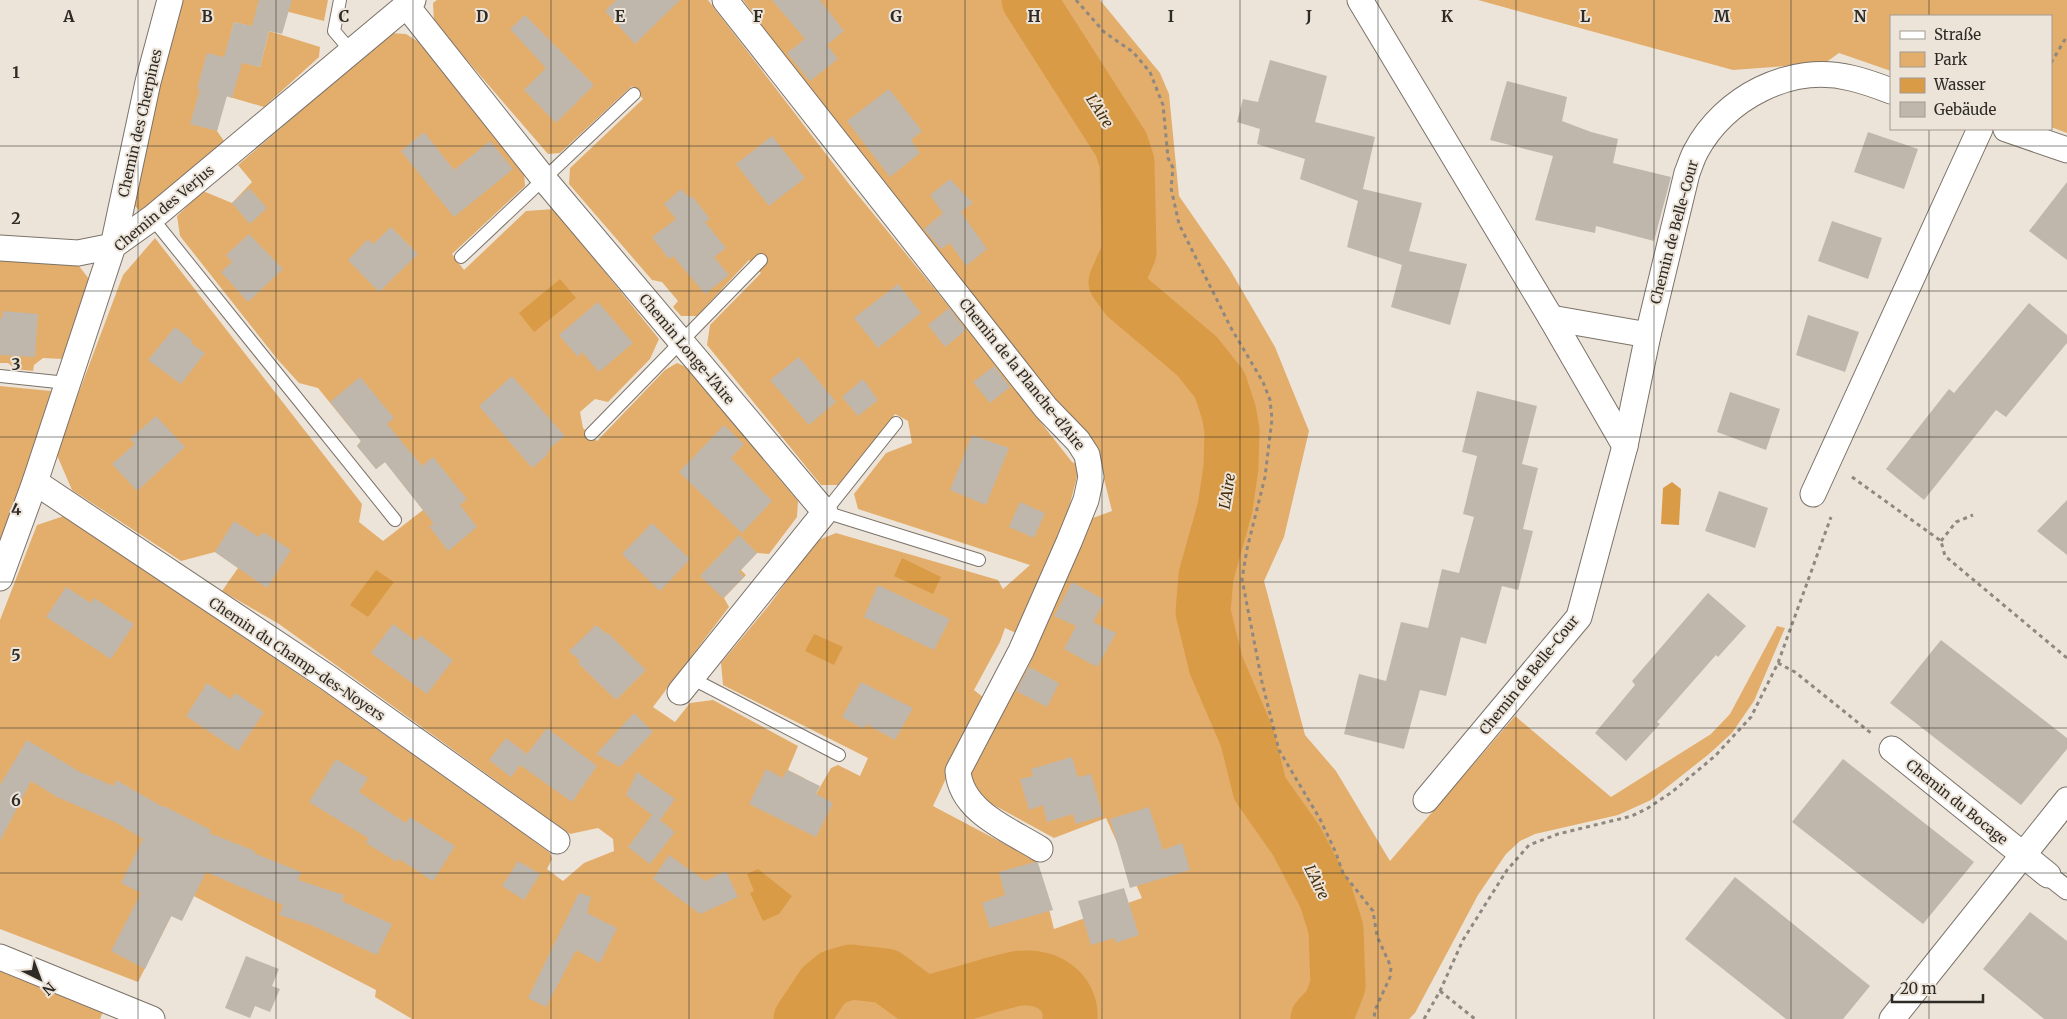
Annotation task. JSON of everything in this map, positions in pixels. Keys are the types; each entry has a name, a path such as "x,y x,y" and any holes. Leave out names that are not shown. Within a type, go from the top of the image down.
{"street":[{"name":"Chemin des Cherpines","path":"113,246 148,82 170,0"},
{"name":"Chemin de la Planche-d'Aire","path":"725,0 1040,400 1078,441 1087,455 1091,477 1086,500 1070,542 1021,651 958,771 959,781 965,796 986,816 1040,849"},
{"path":"1360,0 1552,318 1624,446"},
{"name":"Chemin des Verjus","path":"0,578 35,482 113,246 152,218 409,3"},
{"name":"Chemin Longe-l'Aire","path":"409,3 544,179 825,512"},
{"name":"Chemin de Belle-Cour","path":"1426,800 1579,617 1624,446 1648,335 1687,173 1696,151 1724,114 1741,100 1764,87 1786,80 1813,75 1849,77 1890,91"},
{"path":"1813,494 1980,130"},
{"path":"2009,130 2067,150"},
{"path":"0,248 78,253 113,246"},
{"path":"1552,318 1648,335"},
{"name":"Chemin du Champ-des-Noyers","path":"35,482 327,677 556,841"},
{"path":"686,685 825,512"},
{"name":"Chemin du Bocage","path":"1892,749 2023,856 2058,882"},
{"path":"1892,1019 2067,800"},
{"path":"0,958 152,1019"}],"lane":[{"path":"340,0 334,31 351,51"},
{"path":"462,257 634,94"},
{"path":"152,218 395,520"},
{"path":"591,434 761,260"},
{"path":"0,376 67,383"},
{"path":"896,423 825,512 979,560"},
{"path":"686,685 840,755"}],"path":[{"path":"1076,0 1104,32 1133,52 1150,72 1163,105 1168,158 1173,168 1172,188 1179,224 1232,328 1263,382 1270,400 1272,419 1265,477 1247,549 1242,579 1262,682 1280,750 1320,819 1336,852 1343,873 1373,911 1376,936 1392,967 1390,977 1375,1010 1374,1019"},
{"path":"2052,61 2067,36"},
{"path":"1846,482 1850,475 1941,541 1945,556 2067,658"},
{"path":"1424,1019 1440,991 1463,940 1507,870 1529,845 1558,834 1632,816 1672,792 1715,756 1752,716 1778,663 1832,513"},
{"path":"1941,541 1956,522 1973,515"},
{"path":"1778,663 1794,672 1892,749"},
{"path":"1440,991 1475,1019"}],"green space":[{"path":"180,0 328,0 324,21 258,4 254,27 234,22 225,57 260,67 269,31 320,47 319,57 264,107 226,96 217,131 224,141 143,214 128,199"},
{"path":"437,0 708,0 849,184 973,336 1072,462 1080,465 1063,531 1020,635 1005,628 1000,642 974,690 984,698 933,806 1037,861 1054,929 1142,898 1106,818 1054,838 979,797 969,771 1028,667 1090,519 1112,511 1096,447 1045,387 821,107 743,0 1100,0 1160,73 1169,94 1179,196 1229,268 1275,347 1309,431 1284,537 1264,581 1305,735 1336,771 1390,861 1515,716 1611,797 1711,734 1730,714 1777,626 1785,628 1754,701 1732,733 1709,754 1651,800 1618,815 1535,834 1520,841 1506,854 1478,895 1415,1013 1409,1019 412,1019 375,997 376,990 184,891 138,982 0,929 0,620 37,525 64,516 329,695 520,831 550,853 552,859 547,869 563,881 584,863 614,851 613,839 598,828 570,834 279,624 222,591 238,568 215,552 181,561 72,490 56,453 123,275 155,238 362,504 359,522 383,541 423,510 385,462 376,469 357,446 361,441 318,388 299,383 278,360 180,236 177,216 203,191 232,203 252,182 238,165 391,33 406,34 422,44 524,172 525,186 452,254 464,270 526,211 554,209 659,339 650,359 608,402 595,399 580,412 583,428 597,441 665,370 677,363 686,367 798,501 797,517 769,554 757,553 741,570 746,575 724,598 729,607 653,707 675,722 690,703 713,700 798,746 788,770 804,778 816,794 831,768 838,765 860,776 868,758 723,685 721,663 770,604 816,541 836,533 998,580 1003,589 1030,565 858,509 854,494 886,453 912,443 908,421 895,414 840,485 821,485 707,345 710,325 761,273 749,260 697,316 681,316 673,307 678,301 662,282 652,280 569,184 570,168 643,99 632,86 560,153 548,154 434,22 433,3"},
{"path":"1478,0 2067,0 2067,133 2052,127 2052,15 1890,15 1890,71 1839,53 1825,63 1733,70"},
{"path":"0,259 79,266 89,279 63,359 43,358 34,365 33,371 15,369 8,363 0,363"},
{"path":"0,386 51,391 16,502 0,544"},
{"path":"0,969 104,1010 100,1019 0,1019"}],"water":[{"path":"560,279 576,298 534,332 519,313"},
{"path":"1672,482 1681,489 1679,525 1661,524 1663,488"},
{"path":"902,558 941,577 933,594 894,576"},
{"path":"376,570 394,582 368,617 350,605"},
{"path":"814,634 843,647 834,665 805,651"},
{"path":"758,869 792,896 779,914 763,921 750,893 754,891 747,874"}],"building":[{"path":"259,0 292,0 282,34 269,31 260,67 242,63 232,98 227,96 217,131 190,124 200,89 197,89 207,53 224,57 234,22 252,26"},
{"path":"616,0 680,0 635,44 605,11"},
{"path":"772,0 820,0 844,31 827,45 838,59 810,81 787,53 805,39"},
{"path":"525,15 594,85 556,123 524,90 546,68 510,29"},
{"path":"1270,60 1327,76 1315,122 1375,137 1363,189 1422,203 1409,251 1467,264 1450,325 1391,307 1402,265 1347,247 1358,201 1300,179 1305,159 1257,144 1260,129 1237,122 1243,99 1258,102"},
{"path":"1507,81 1567,97 1562,121 1591,132 1618,139 1613,163 1671,177 1654,241 1596,226 1595,233 1535,220 1553,156 1490,140"},
{"path":"889,89 922,131 911,140 920,153 890,177 847,121"},
{"path":"424,132 454,170 490,141 513,169 454,217 401,151"},
{"path":"1868,132 1918,149 1904,189 1854,172"},
{"path":"772,136 805,178 769,206 736,164"},
{"path":"950,179 973,203 961,212 987,249 966,266 950,243 941,249 924,229 943,213 930,195"},
{"path":"2067,182 2067,260 2029,231"},
{"path":"249,188 267,208 250,224 232,203"},
{"path":"681,189 690,198 692,196 710,219 705,222 726,248 714,257 729,275 705,294 673,256 669,259 652,237 676,219 664,204"},
{"path":"1832,221 1882,238 1868,279 1818,261"},
{"path":"391,227 418,254 379,292 348,260 368,239 373,244"},
{"path":"249,234 283,269 248,302 221,272 232,262 226,255"},
{"path":"898,284 921,313 878,348 854,318"},
{"path":"598,302 633,343 599,372 582,352 578,357 559,335"},
{"path":"2029,303 2067,335 2067,343 2006,417 1996,410 1924,500 1886,469 1949,389 1954,393"},
{"path":"949,308 966,330 945,347 928,325"},
{"path":"3,311 38,314 35,357 0,355 0,318 2,318"},
{"path":"1808,315 1859,332 1845,372 1796,355"},
{"path":"175,327 193,341 191,343 205,353 181,384 148,360"},
{"path":"799,357 836,402 809,425 770,380"},
{"path":"994,366 1010,387 990,403 973,382"},
{"path":"512,376 565,436 550,448 546,456 532,468 479,406"},
{"path":"360,377 394,418 387,424 422,466 433,457 467,499 460,505 477,527 448,551 429,526 434,524 385,462 376,469 357,446 361,441 330,402"},
{"path":"863,379 878,400 858,416 842,397"},
{"path":"1477,391 1537,406 1522,464 1538,468 1523,529 1533,531 1518,590 1502,586 1486,644 1461,637 1446,696 1420,690 1404,749 1344,734 1359,674 1386,681 1401,622 1428,628 1442,569 1459,573 1474,517 1463,514 1477,456 1462,452"},
{"path":"1730,392 1780,409 1766,450 1717,432"},
{"path":"156,416 185,447 137,491 112,464 135,444 130,439"},
{"path":"724,425 744,444 731,458 772,501 742,533 679,472"},
{"path":"972,435 1009,448 986,505 950,490"},
{"path":"1719,491 1768,508 1755,548 1705,531"},
{"path":"2067,500 2067,555 2037,531"},
{"path":"1020,502 1045,513 1034,538 1009,527"},
{"path":"234,521 259,537 263,532 291,550 267,588 215,552"},
{"path":"652,523 690,559 660,591 622,554"},
{"path":"739,535 757,553 739,572 744,577 723,598 700,576"},
{"path":"1072,582 1105,600 1093,622 1116,633 1097,667 1064,649 1076,626 1054,616"},
{"path":"878,585 950,619 934,650 864,617"},
{"path":"66,587 91,603 94,598 134,624 111,659 46,617"},
{"path":"1708,593 1746,626 1718,657 1716,655 1657,722 1660,724 1626,761 1595,733 1635,685 1632,681"},
{"path":"393,624 416,641 420,635 453,660 427,694 371,653"},
{"path":"596,625 608,633 646,670 616,700 578,663 580,661 569,651"},
{"path":"1941,640 2067,738 2067,749 2021,805 1890,703"},
{"path":"1029,667 1059,683 1047,707 1016,691"},
{"path":"861,682 913,708 895,740 866,724 864,729 842,717"},
{"path":"207,683 231,699 235,693 264,712 238,751 186,716"},
{"path":"634,713 653,732 620,767 596,754"},
{"path":"547,728 597,766 572,802 520,765 511,777 489,760 506,738 527,754"},
{"path":"27,740 80,772 114,786 116,780 163,807 211,830 209,833 301,872 298,880 344,895 342,901 392,924 377,955 311,925 279,915 283,905 206,872 182,921 171,916 145,969 111,951 141,893 121,883 143,839 117,823 57,797 31,781 0,841 0,785"},
{"path":"1072,757 1078,777 1091,774 1103,816 1076,824 1073,814 1047,822 1043,805 1029,810 1020,779 1033,776 1031,769"},
{"path":"336,759 368,778 359,792 406,823 410,817 455,846 433,881 399,859 397,862 366,843 368,838 309,802"},
{"path":"1843,759 1974,862 1923,924 1792,822"},
{"path":"766,769 783,778 787,770 820,786 816,794 833,803 816,837 749,804"},
{"path":"637,772 675,799 660,820 675,832 650,864 628,847 652,815 626,795"},
{"path":"1149,807 1163,850 1182,843 1190,870 1130,888 1110,819"},
{"path":"669,855 705,881 726,871 738,897 700,914 653,879"},
{"path":"518,861 540,874 524,900 502,886"},
{"path":"1035,862 1038,863 1053,910 990,928 982,903 1005,895 999,872"},
{"path":"1735,877 1870,986 1843,1019 1786,1019 1685,939"},
{"path":"1124,888 1139,935 1116,943 1114,938 1091,945 1078,901"},
{"path":"579,893 591,897 587,913 617,928 600,963 576,950 546,1007 528,998"},
{"path":"2030,912 2067,941 2067,1019 2044,1019 1983,969"},
{"path":"246,956 279,969 272,986 280,989 270,1012 255,1006 250,1018 225,1008"}],"waterway":[{"name":"L'Aire","path":"1029,0 1121,144 1127,162 1129,252 1116,282 1127,297 1197,356 1220,385 1229,413 1232,430 1231,467 1225,508 1206,576 1203,612 1216,665 1247,737 1260,789 1296,840 1326,897 1336,929 1338,986 1330,1006 1318,1019"},
{"name":"L'Aire","path":"801,1019 823,986 834,977 851,972 886,976 924,1004 1010,980 1037,979 1053,985 1064,996 1070,1010 1070,1019"}]}
